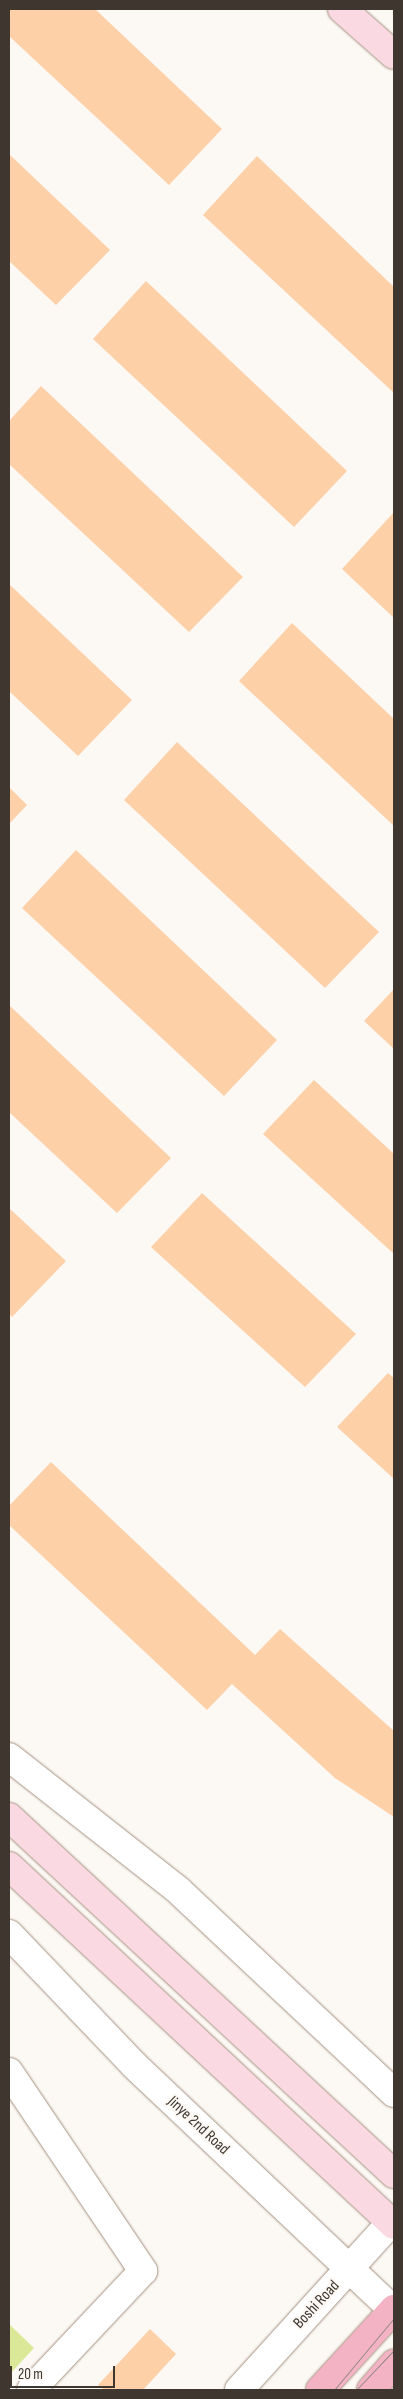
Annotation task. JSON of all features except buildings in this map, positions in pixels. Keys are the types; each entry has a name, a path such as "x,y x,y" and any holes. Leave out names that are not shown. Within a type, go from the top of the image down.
{"main road":[{"path":"342,9 394,55"},
{"path":"9,1816 394,2174"},
{"path":"9,1866 393,2222"},
{"path":"320,2390 394,2310"},
{"path":"371,2390 394,2364"}],"street":[{"path":"9,1757 179,1891 394,2092"},
{"name":"Jinye 2nd Road","path":"9,1934 134,2066 394,2310"},
{"path":"9,2072 144,2271 31,2390"},
{"name":"Boshi Road","path":"239,2390 393,2222"}],"green space":[{"path":"9,2324 34,2348 9,2375"}],"tram line":[{"path":"334,2390 394,2318"},
{"path":"356,2390 394,2350"}]}
